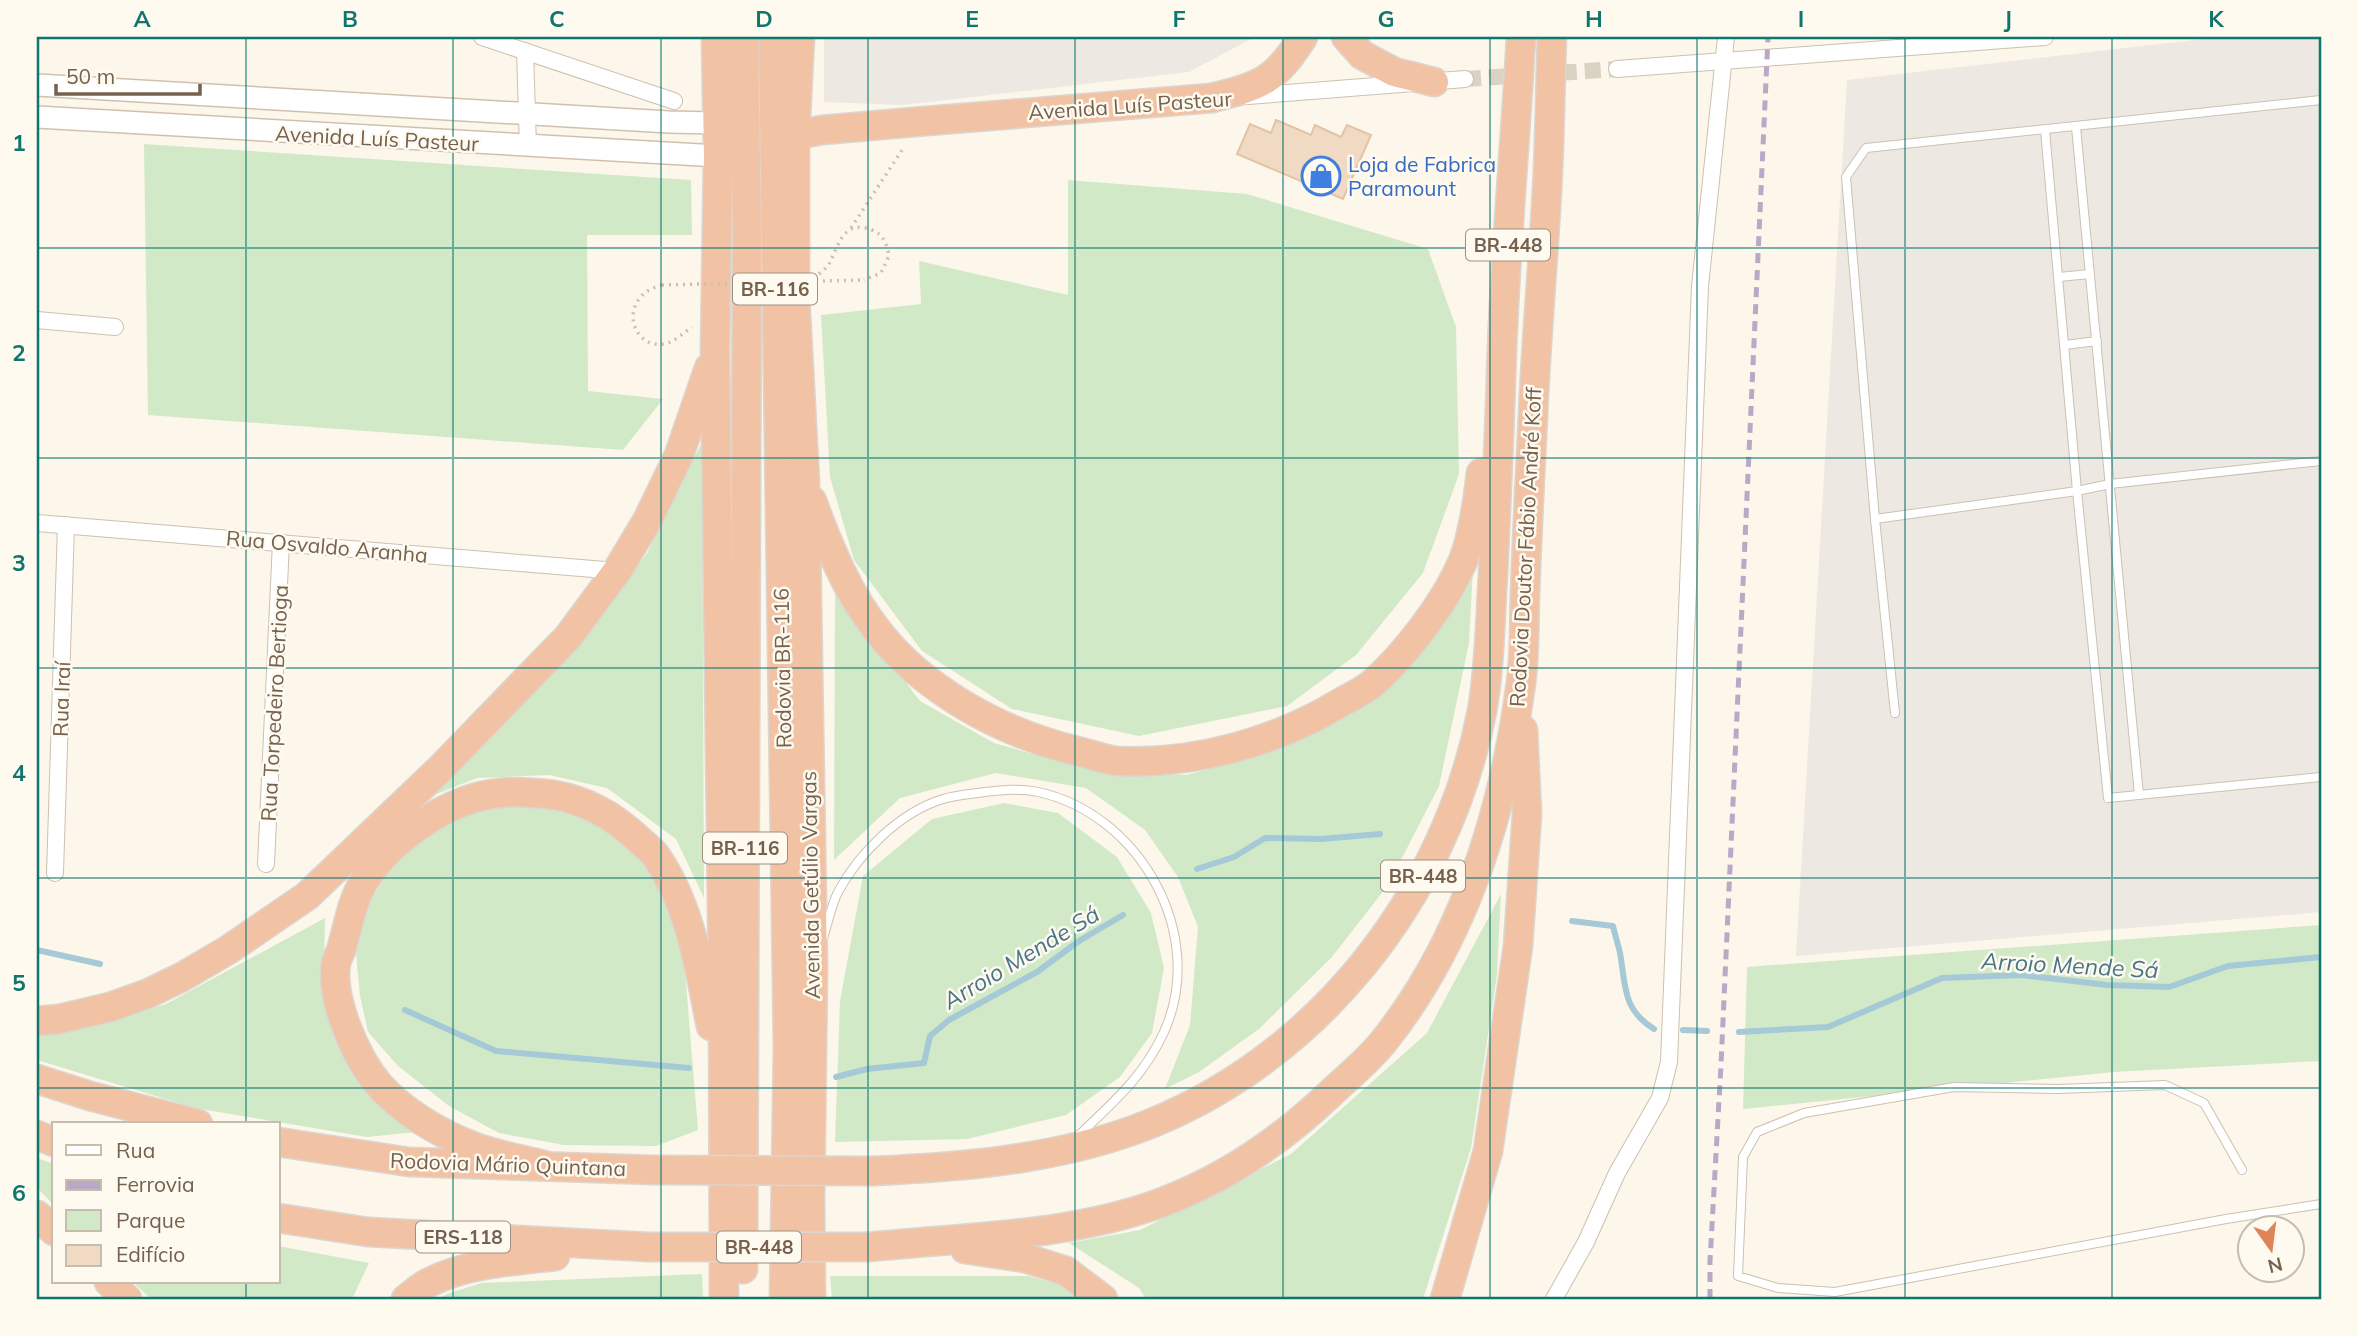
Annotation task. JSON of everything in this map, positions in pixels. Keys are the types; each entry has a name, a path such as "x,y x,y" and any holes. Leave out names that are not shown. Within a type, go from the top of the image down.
{"highway":[{"path":"716,37 718,156 715,352 724,1299"},
{"name":"Rodovia BR-116","path":"743,1299 747,238 744,37"},
{"name":"Rodovia BR-116","path":"773,37 788,1048 783,1299"},
{"name":"Avenida Getúlio Vargas","path":"800,37 795,135 795,296 806,482 813,970 811,1299"},
{"path":"1212,99 1255,86 1271,77 1289,59 1303,37"},
{"path":"1346,37 1362,55 1394,72 1434,82"},
{"name":"Rodovia Doutor Fábio André Koff","path":"655,1170 873,1171 996,1163 1065,1149 1133,1130 1175,1113 1224,1087 1270,1055 1314,1018 1359,970 1397,919 1429,867 1451,819 1469,767 1482,708 1489,646 1521,37"},
{"name":"Rodovia Doutor Fábio André Koff","path":"649,1247 868,1247 1044,1230 1109,1218 1161,1203 1211,1181 1264,1149 1310,1113 1382,1044 1440,954 1460,914 1483,856 1501,790 1521,681 1533,400 1547,187 1552,37"},
{"name":"Avenida Luís Pasteur","path":"795,135 822,130 926,121 1212,99"},
{"path":"37,1021 59,1019 110,1007 149,993 228,950 307,896 441,768 568,637 617,571 647,521 679,455 715,352"},
{"path":"806,482 833,557 858,604 888,642 927,679 959,702 1002,727 1060,747 1116,761 1187,757 1249,745 1310,722 1370,685 1406,650 1438,604 1463,560 1478,501 1486,426 1501,401"},
{"name":"BR-448","path":"1445,1299 1488,1151 1518,946 1527,814 1521,681"},
{"path":"544,1165 472,1146 408,1111 379,1085 357,1052 343,1018 336,963 343,945 350,910 363,882 384,855 410,832 437,814 466,800 500,793 537,793 572,798 602,810 654,854 679,896 693,939 723,1082"},
{"path":"37,1079 190,1122"},
{"name":"Rodovia Mário Quintana","path":"280,1142 409,1162 655,1170"},
{"path":"37,1215 52,1229"},
{"name":"ERS-118","path":"280,1218 368,1232 649,1247"},
{"path":"913,1242 1025,1258 1066,1271 1103,1299"},
{"path":"406,1299 428,1283 465,1269 507,1261 649,1247"},
{"path":"111,1284 127,1299"}],"main road":[{"name":"Avenida Luís Pasteur","path":"37,85 717,124"},
{"path":"132,123 136,91"},
{"name":"Avenida Luís Pasteur","path":"37,117 718,156"}],"street":[{"path":"482,37 674,102"},
{"path":"1554,1299 1586,1242 1617,1173 1660,1098 1669,1062 1700,286 1726,37"},
{"path":"1617,69 2045,37"},
{"path":"525,51 528,146"},
{"name":"Avenida Luís Pasteur","path":"1212,99 1465,79"},
{"path":"37,320 114,327"},
{"name":"Rua Osvaldo Aranha","path":"37,523 617,571"},
{"name":"Rua Iraí","path":"55,873 66,525"},
{"name":"Rua Torpedeiro Bertioga","path":"266,864 281,542"}],"lane":[{"path":"1895,713 1875,519 1846,177 1866,148 2321,100"},
{"path":"2076,127 2139,795"},
{"path":"2045,130 2108,798 2321,777"},
{"path":"2059,277 2090,274"},
{"path":"2065,345 2096,341"},
{"path":"1875,519 2110,484 2321,461"},
{"path":"813,970 838,893 861,860 886,834 916,811 943,799 1003,790 1038,792 1072,804 1104,821 1126,842 1165,900 1178,950 1179,974 1165,1030 1150,1059 1133,1083 1065,1149"},
{"path":"2242,1170 2204,1103 2165,1085 2058,1089 1954,1087 1804,1113 1757,1132 1743,1157 1738,1276 1778,1288 1835,1292 2225,1219 2321,1204"}],"path":[{"path":"795,296 830,264 840,238 849,230 904,147 926,121"},
{"path":"716,310 674,340 662,344 649,342 640,335 634,324 634,306 640,295 650,288 662,285 864,281 881,273 889,256 888,247 877,232 860,227 849,230"}],"shaded area":[{"path":"824,37 1255,37 1189,72 903,105 824,102"},
{"path":"2220,37 2321,37 2321,912 1796,956 1847,80"}],"green space":[{"path":"144,144 691,180 692,235 587,235 588,391 663,399 623,450 148,415"},
{"path":"1068,180 1247,194 1428,249 1456,327 1459,474 1423,573 1356,655 1287,706 1139,736 1012,709 922,651 854,560 830,477 821,315 921,304 919,261 1068,295"},
{"path":"702,442 704,898 676,839 607,788 549,775 477,778 434,795 585,638 647,553"},
{"path":"1473,568 1469,643 1439,786 1388,885 1332,957 1259,1029 1199,1072 1165,1089 1190,1025 1198,927 1178,877 1145,830 1086,788 996,773 900,798 834,860 835,590 920,701 994,743 1090,770 1187,775 1298,742 1381,695 1458,601"},
{"path":"523,803 584,818 620,838 652,871 672,911 683,946 698,1130 656,1146 564,1145 499,1133 449,1106 398,1066 368,1032 360,996 356,954 368,905 394,863 434,831 475,812"},
{"path":"1004,803 1058,813 1117,857 1151,913 1164,968 1152,1033 1120,1077 1066,1115 967,1139 835,1142 840,1001 863,876 932,819"},
{"path":"1501,894 1497,975 1471,1148 1423,1299 1146,1299 1139,1288 1069,1243 1140,1230 1291,1154 1427,1033"},
{"path":"325,918 324,968 337,1040 371,1089 416,1132 367,1137 195,1108 37,1060 37,1033 64,1033 166,1004"},
{"path":"2321,925 2321,1061 2114,1072 1743,1109 1747,967"},
{"path":"37,1158 52,1163 52,1203 37,1188"},
{"path":"280,1246 369,1263 352,1299 151,1299 135,1284 280,1284"},
{"path":"702,1274 703,1299 438,1299 481,1283"},
{"path":"830,1276 1028,1276 1067,1287 1086,1299 832,1299"}],"building":[{"name":"Loja de Fabrica Paramount","path":"1276,120 1311,135 1315,125 1341,137 1347,125 1371,135 1343,199 1237,154 1250,124 1271,133"}],"waterway":[{"name":"Arroio Mende Sá","path":"1197,869 1234,857 1265,838 1321,839 1380,834"},
{"name":"Arroio Mende Sá","path":"836,1077 867,1069 924,1063 930,1036 949,1020 1037,972 1079,941 1123,915"},
{"name":"Arroio Mende Sá","path":"1572,921 1613,926 1627,996 1636,1013 1654,1029"},
{"name":"Arroio Mende Sá","path":"37,950 100,964"},
{"name":"Arroio Mende Sá","path":"1739,1032 1828,1027 1942,978 2022,975 2107,985 2169,987 2228,966 2321,957"},
{"name":"Arroio Mende Sá","path":"405,1010 496,1051 689,1068"},
{"name":"Arroio Mende Sá","path":"1683,1030 1707,1031"}],"tunnel":[{"path":"1465,79 1617,69"}],"railway":[{"path":"1710,1299 1768,37"}],"place":[{"name":"Loja de Fabrica Paramount","path":"1321,176"}]}
